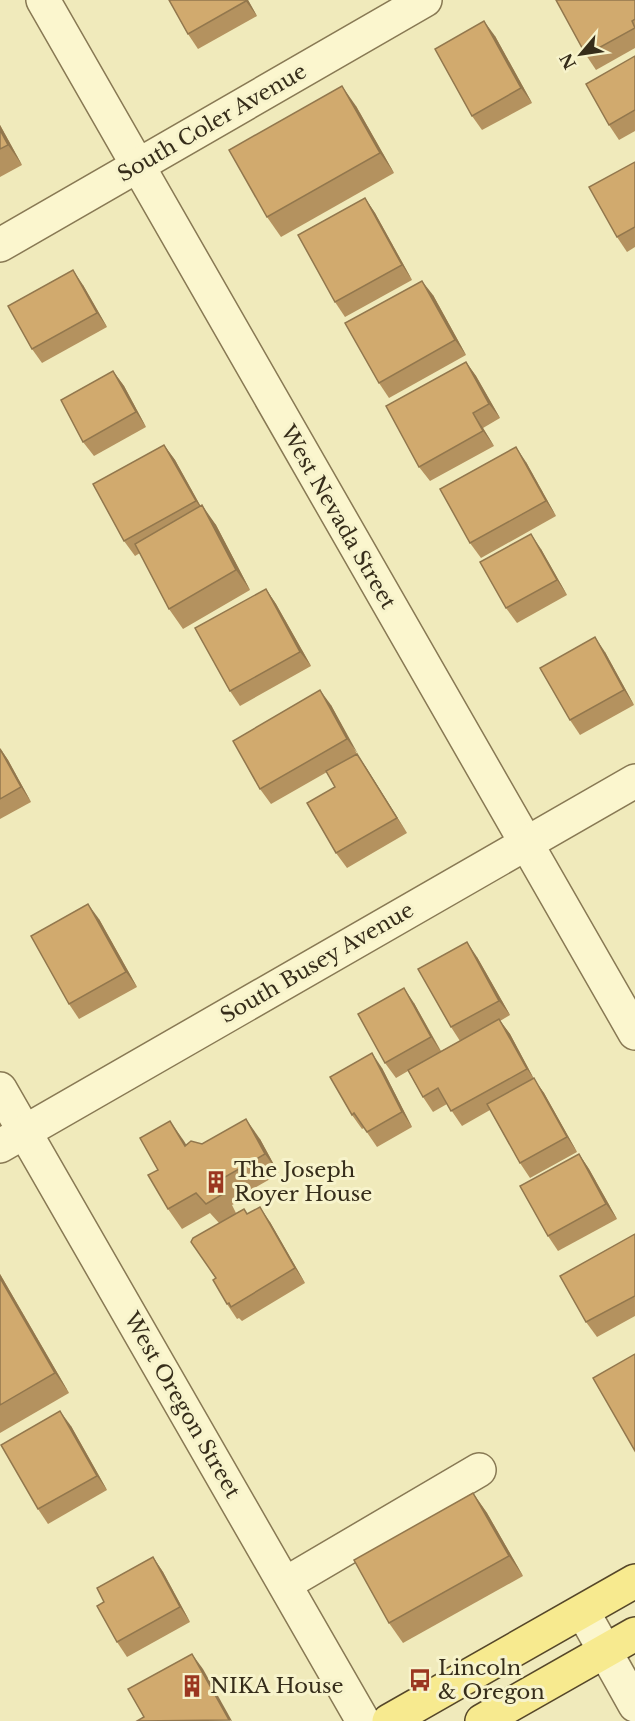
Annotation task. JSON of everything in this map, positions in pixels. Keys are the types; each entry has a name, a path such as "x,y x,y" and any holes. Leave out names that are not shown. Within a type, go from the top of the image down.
{"main road":[{"path":"389,1721 635,1581"},
{"path":"482,1721 635,1634"}],"street":[{"name":"West Nevada Street","path":"43,0 635,1033"},
{"name":"South Coler Avenue","path":"0,244 425,0"},
{"name":"South Busey Avenue","path":"12,1139 635,781"},
{"name":"West Oregon Street","path":"0,1089 12,1139 285,1584 363,1721"},
{"path":"285,1584 479,1470"},
{"path":"583,1612 635,1705"}],"building":[{"path":"169,0 245,0 246,1 188,34"},
{"path":"556,0 635,0 635,19 632,21 635,28 586,55"},
{"path":"484,21 521,88 472,116 435,49"},
{"path":"635,56 635,110 609,125 586,84"},
{"path":"342,86 380,153 267,217 229,150"},
{"path":"0,130 8,145 0,149"},
{"path":"635,162 635,227 617,237 589,187"},
{"path":"365,198 402,265 335,302 298,235"},
{"path":"73,270 97,313 32,349 8,306"},
{"path":"422,281 455,340 379,383 345,323"},
{"path":"466,362 489,404 473,413 483,431 419,467 386,406"},
{"path":"113,371 136,412 83,442 61,400"},
{"path":"164,445 196,501 124,541 93,484"},
{"path":"516,447 546,501 470,543 440,489"},
{"path":"202,505 236,570 169,609 135,544"},
{"path":"531,534 557,580 506,608 480,562"},
{"path":"266,589 300,652 230,691 195,628"},
{"path":"595,637 624,690 570,720 540,668"},
{"path":"320,690 347,739 260,789 233,741"},
{"path":"0,749 21,787 0,799"},
{"path":"357,754 397,818 336,853 307,803 335,787 326,771"},
{"path":"88,904 126,972 69,1004 31,936"},
{"path":"467,942 499,1001 451,1027 418,969"},
{"path":"404,988 431,1037 385,1063 358,1014"},
{"path":"499,1019 527,1069 451,1111 438,1088 423,1097 408,1070"},
{"path":"372,1053 402,1112 367,1132 354,1113 352,1115 330,1077"},
{"path":"534,1078 567,1137 520,1163 487,1104"},
{"path":"246,1119 265,1154 218,1181 223,1194 206,1204 196,1193 168,1209 148,1175 158,1170 140,1138 170,1121 185,1146 191,1141 202,1144"},
{"path":"579,1154 606,1204 548,1236 520,1186"},
{"path":"260,1207 295,1268 231,1307 213,1280 216,1278 191,1242 193,1238 244,1209 247,1214"},
{"path":"635,1234 635,1296 586,1322 560,1276"},
{"path":"0,1278 55,1373 0,1405"},
{"path":"635,1354 635,1451 593,1378"},
{"path":"60,1411 97,1476 38,1509 1,1445"},
{"path":"473,1493 509,1556 389,1623 354,1560"},
{"path":"153,1557 180,1607 117,1642 97,1606 104,1602 97,1588"},
{"name":"NIKA House","path":"192,1654 229,1720 137,1721 144,1717 128,1689"}],"place":[{"name":"The Joseph Royer House","path":"216,1182"},
{"name":"Lincoln & Oregon","path":"420,1680"},
{"name":"NIKA House","path":"192,1686"}]}
